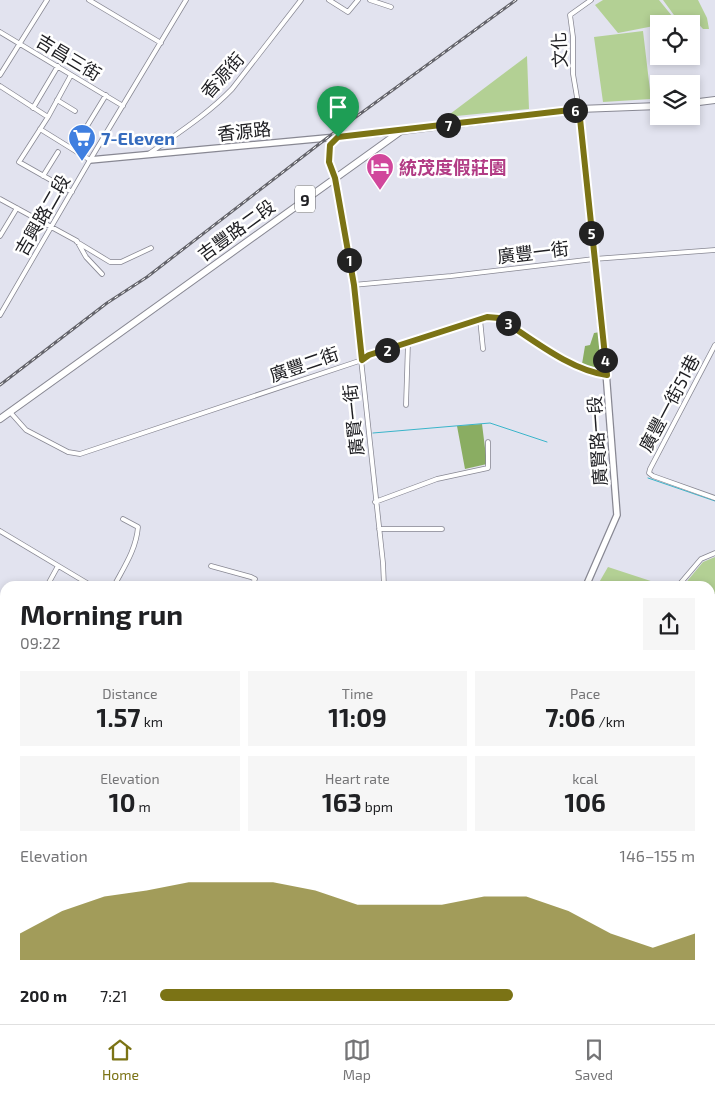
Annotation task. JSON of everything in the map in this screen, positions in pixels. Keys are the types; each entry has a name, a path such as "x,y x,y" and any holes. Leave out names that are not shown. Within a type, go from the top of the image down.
{"main road":[{"path":"700,102 715,100"},
{"name":"吉豐路二段","path":"0,418 401,131 579,109 650,106"}],"street":[{"path":"0,75 47,0"},
{"path":"90,0 161,43"},
{"name":"吉興路二段","path":"0,315 186,0"},
{"name":"香源街","path":"150,153 214,108 301,0"},
{"path":"330,0 348,12 358,0"},
{"path":"370,0 391,7"},
{"name":"文化","path":"579,109 573,74 573,37 570,15 591,0"},
{"name":"吉昌三街","path":"0,32 123,106"},
{"path":"33,108 58,66"},
{"path":"71,75 48,117 19,162 72,192"},
{"path":"0,86 48,117"},
{"path":"73,150 106,95"},
{"path":"57,100 75,111"},
{"name":"廣賢路一段","path":"579,109 607,375 617,514 588,581"},
{"path":"40,129 90,160"},
{"name":"香源路","path":"90,160 401,131"},
{"name":"廣賢一街","path":"338,137 330,145 329,162 335,178 354,285 384,581"},
{"path":"43,176 58,152"},
{"path":"0,198 110,262 121,262 151,248"},
{"path":"0,236 17,208"},
{"path":"76,241 86,257 102,274"},
{"name":"廣豐一街","path":"354,285 594,259 715,250"},
{"name":"廣豐二街","path":"10,412 26,430 68,452 80,454 362,360 369,355 487,317 499,318 572,364 587,371 607,375"},
{"path":"480,320 483,350"},
{"path":"406,404 408,343"},
{"name":"廣豐一街51巷","path":"715,345 649,473 715,498"},
{"path":"708,359 715,358"},
{"path":"375,502 437,479 488,468 488,442"},
{"path":"117,581 133,551 137,537 138,527 123,519"},
{"path":"379,529 442,529"},
{"path":"0,531 84,581"},
{"path":"682,581 701,559 715,553"},
{"path":"49,581 58,566"},
{"path":"211,566 255,579 254,581"}],"green space":[{"path":"603,0 659,0 671,15 650,15 650,27 618,33 595,5"},
{"path":"663,0 698,0 707,18 709,29 703,29 700,26 700,15 674,15"},
{"path":"643,31 650,99 603,102 594,37"},
{"path":"527,56 529,109 446,117"},
{"path":"600,332 603,368 592,368 582,364 585,346 590,345 594,333"},
{"path":"482,424 487,464 465,469 457,426"},
{"path":"715,557 715,581 687,581 703,562"},
{"path":"608,567 651,581 600,581"}],"waterway":[{"path":"373,433 490,423 547,442"},
{"path":"648,478 715,501"}],"railway":[{"path":"0,385 107,303 147,277 327,138 516,0"}],"place":[{"name":"7-Eleven","path":"82,162"},
{"name":"統茂度假莊園","path":"380,191"}],"route":[{"path":"579,109 582,154 607,375 587,371 572,364 495,317 487,317 369,355 362,360 354,285 335,178 329,162 330,145 338,137 579,109"}]}
